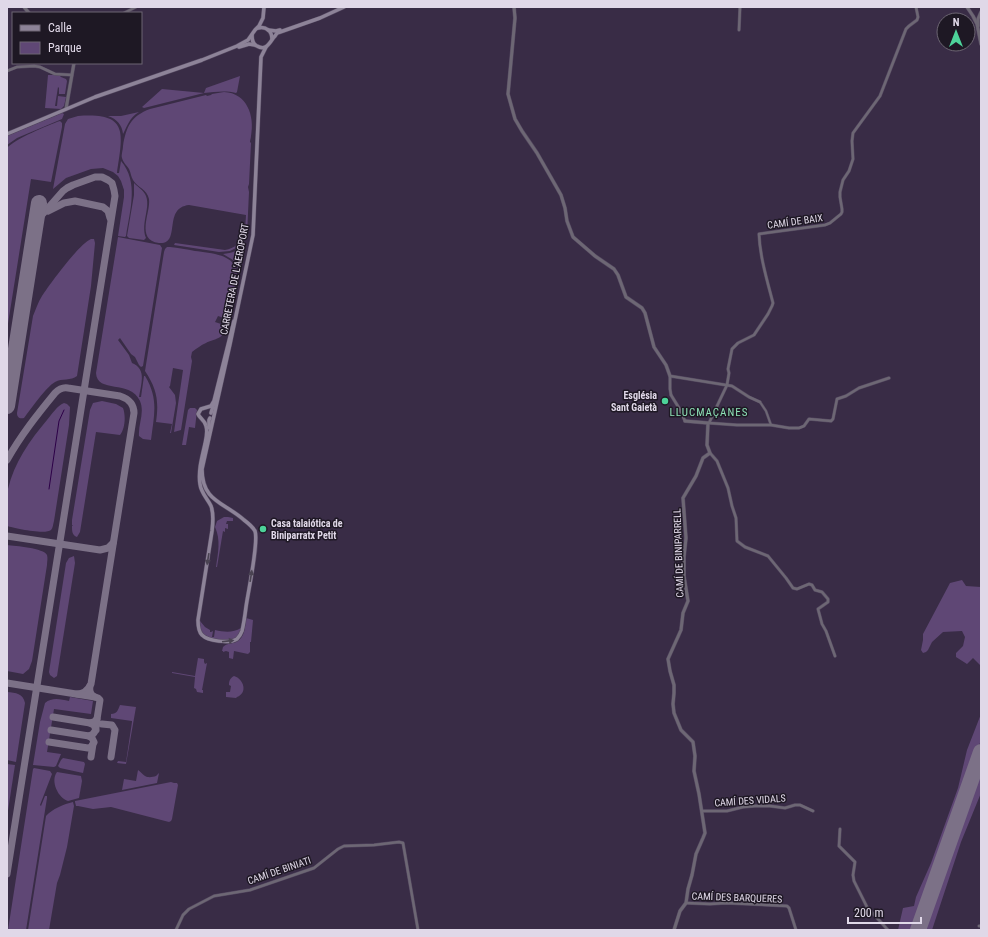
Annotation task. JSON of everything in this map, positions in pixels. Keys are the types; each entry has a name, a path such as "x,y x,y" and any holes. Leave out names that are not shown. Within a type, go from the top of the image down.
{"main road":[{"path":"230,49 248,40 260,24 264,7"},
{"path":"256,29 263,28 276,31 344,7"},
{"path":"7,134 95,97 230,49 246,45 262,48 266,47 280,32 320,18 329,13"},
{"path":"263,14 265,24 271,34 272,40"},
{"path":"252,34 252,39 256,46"},
{"name":"CARRETERA DE L'AEROPORT","path":"256,46 261,57"},
{"name":"CARRETERA DE L'AEROPORT","path":"202,419 206,424 207,432 199,472 200,484 211,506 213,520 198,626 202,635 206,638 227,642 234,641 240,636 242,631 256,540 254,530 250,524 210,496 204,487 202,467 253,235 261,57 266,47"},
{"path":"210,416 206,420 202,419 198,416 198,412 201,408 211,406 214,401 234,321"},
{"path":"208,441 209,420 222,379"},
{"path":"205,407 209,409 210,416"}],"street":[{"path":"126,12 136,7"},
{"path":"514,7 515,18 508,94 515,119 537,153 561,195 567,221 573,237 595,256 616,271 626,296 645,313 654,347 666,365 670,376 671,395 680,408 685,421 737,425 771,425 800,428 809,420 832,421 836,400 860,388 889,378"},
{"path":"739,30 740,7"},
{"name":"CAMÍ DE BAIX","path":"728,385 728,369 731,352 734,346 754,335 773,304 759,234 825,225 841,214 842,209 840,195 843,180 849,171 853,159 853,133 880,96 906,29 917,20 916,7"},
{"path":"967,7 970,12"},
{"path":"978,29 978,19 981,11"},
{"path":"976,23 981,44"},
{"path":"66,109 74,64"},
{"path":"7,71 17,67 34,66 53,73 72,75"},
{"path":"670,376 732,386 760,402 766,411 771,425"},
{"path":"728,385 708,423 707,445 710,453 717,461 728,488 736,518 737,541 768,556 793,588 808,584 812,585 815,590 822,592 828,599 828,602 818,609 822,624 826,630 835,656"},
{"name":"CAMÍ DE BINIPARRELL","path":"674,930 680,911 686,902 696,854 704,836 704,830 702,811 694,771 694,745 693,742 681,730 674,714 672,704 674,685 668,662 669,656 681,630 683,613 688,601 684,564 686,538 683,498 696,476 702,460 710,453"},
{"name":"CAMÍ DES VIDALS","path":"702,811 727,811 743,807 770,806 785,808 795,804 813,811"},
{"path":"840,829 839,846 855,862 852,875 854,882 867,907 888,930"},
{"name":"CAMÍ DE BINIATI","path":"176,930 183,916 189,909 214,896 250,890 314,868 344,846 399,842 403,843 418,930"},
{"name":"CAMÍ DES BARQUERES","path":"686,902 786,906 789,908 796,930"}],"green space":[{"path":"48,75 59,75 67,81 65,94 59,94 58,87 55,106 57,106 58,96 66,97 64,106 61,109 45,108"},
{"path":"240,76 236,93 224,91 204,93 206,88"},
{"path":"162,89 204,93 144,108 142,107"},
{"path":"224,92 232,93 244,101 248,107 252,121 247,235 238,247 230,251 219,252 174,245 175,243 225,250 237,245 243,237 246,215 189,205 176,212 170,238 166,242 159,243 152,241 148,237 146,231 149,204 148,196 133,180 129,169 122,158 124,139 130,123 138,115 150,109"},
{"path":"139,112 131,119 123,134 122,128 118,123 108,116 121,116"},
{"path":"62,113 64,114 62,119 17,138 7,145 7,136"},
{"path":"78,116 95,116 106,118 114,122 119,128 121,147 117,173 119,173 121,161 127,169 132,187 131,206 125,237 118,236 124,190 118,176 113,172 103,168 91,169 66,178 53,189 65,124 68,119"},
{"path":"60,121 62,123 62,127 51,182 31,179 7,330 7,148 24,137"},
{"path":"134,183 144,192 147,199 144,226 146,238 144,240 129,238 127,236 134,195"},
{"path":"118,237 160,245 162,248 143,366 141,367 139,365 135,357 131,354 120,338 118,340 129,355 132,363 140,369 142,382 139,397 141,397 144,376 152,392 154,400 154,415 151,440 143,439 139,436 142,410 140,401 135,394 129,390 102,383 98,379 96,373"},
{"path":"91,239 94,239 95,243 91,286 77,376 75,378 55,382 43,393 24,418 20,418 18,417 17,413 33,316 42,296 51,283 79,248"},
{"path":"244,243 241,263 238,268 233,260 223,254 235,251"},
{"path":"167,247 222,256 233,263 236,268 237,277 227,319 218,316 215,322 221,324 220,325 223,327 223,334 219,338 204,344 192,352 192,361 181,430 174,432 183,370 173,368 169,387 175,395 176,403 171,433 172,424 156,422 157,401 155,390 145,371 164,252"},
{"path":"102,401 116,404 123,408 124,426 120,435 96,432 80,532 77,537 73,533 72,520 90,410 93,403"},
{"path":"64,403 70,407 69,425 52,528 51,530 43,532 29,531 7,526 7,493 18,461 23,452 55,410"},
{"path":"190,408 195,408 197,410 195,428 189,427 186,445 182,445 188,410"},
{"path":"224,517 233,518 233,521 227,521 226,524 228,524 228,529 225,528 225,532 223,531 216,567 218,537 215,527 217,521"},
{"path":"7,545 35,549 47,555 47,565 32,661 29,669 23,674 7,671"},
{"path":"74,556 75,563 57,676 54,678 49,672 66,563 69,558"},
{"path":"962,580 966,586 981,587 981,666 973,658 967,664 956,657 956,653 963,646 965,637 962,631 943,632 932,642 926,652 923,653 921,650 923,634 950,583"},
{"path":"246,618 253,620 250,652 248,654 234,651 233,659 229,658 229,652 223,652 223,647 236,642 241,638 244,632"},
{"path":"200,621 210,630 210,632 213,631 212,637 214,637 215,630 228,632 241,628 240,633 235,639 231,640 212,638 203,634"},
{"path":"198,658 204,659 205,664 207,663 202,690 203,693 197,692 194,688 195,677 172,673 195,676"},
{"path":"234,676 242,683 244,689 243,692 236,698 226,697 226,692 230,692 230,681"},
{"path":"7,692 21,695 25,703 16,762 7,760"},
{"path":"70,697 93,701 91,714 54,709 47,752 61,754 56,766 54,767 33,765 40,722 45,703 53,699 69,701"},
{"path":"120,705 136,707 126,764 117,763 118,761 126,762 132,721 111,718 111,714 118,710"},
{"path":"981,714 981,740 914,930 898,930 903,908 914,906 916,897 931,863 958,788 967,750"},
{"path":"63,758 84,762 83,773 60,768 58,766"},
{"path":"7,764 15,765 7,817"},
{"path":"981,766 981,793 961,842 932,930 923,930"},
{"path":"33,769 50,771 52,774 40,805 41,806 45,796 47,796 26,930 8,930"},
{"path":"138,770 148,777 156,776 159,773 157,783 122,790 124,779 136,781"},
{"path":"57,772 81,776 82,781 79,798 68,801 58,793 54,780"},
{"path":"171,782 177,783 178,785 172,819 169,822 111,807 93,809 76,806 75,802 75,801"},
{"path":"73,802 74,806 67,847 57,883 49,930 28,930 46,816 58,807"}],"waterway":[{"path":"49,489 59,421 64,410"}],"taxiway":[{"path":"7,874 115,196 112,183 102,177 95,177 67,188 41,216 35,226"},
{"path":"48,211 64,203 75,201 103,207 108,211 110,218"},
{"path":"7,460 36,417 58,390 66,388 120,396 132,404 134,413 91,684 86,691 77,694"},
{"path":"7,536 100,550 108,548 113,543"},
{"path":"7,683 95,697 90,693 90,686"},
{"path":"95,697 100,700 97,719"},
{"path":"53,717 90,723 94,725 96,730"},
{"path":"90,723 97,719 95,732 89,736 94,742"},
{"path":"102,724 112,725 115,730 111,757"},
{"path":"51,730 89,736"},
{"path":"49,742 88,748 93,744"},
{"path":"91,757 93,744"}],"runway":[{"path":"7,406 39,203"},
{"path":"918,930 981,752"}],"place":[{"name":"Església Sant Gaietà","path":"665,401"},
{"name":"Casa talaiótica de Biniparratx Petit","path":"263,529"}],"district":[{"name":"LLUCMAÇANES","path":"709,412"}]}
